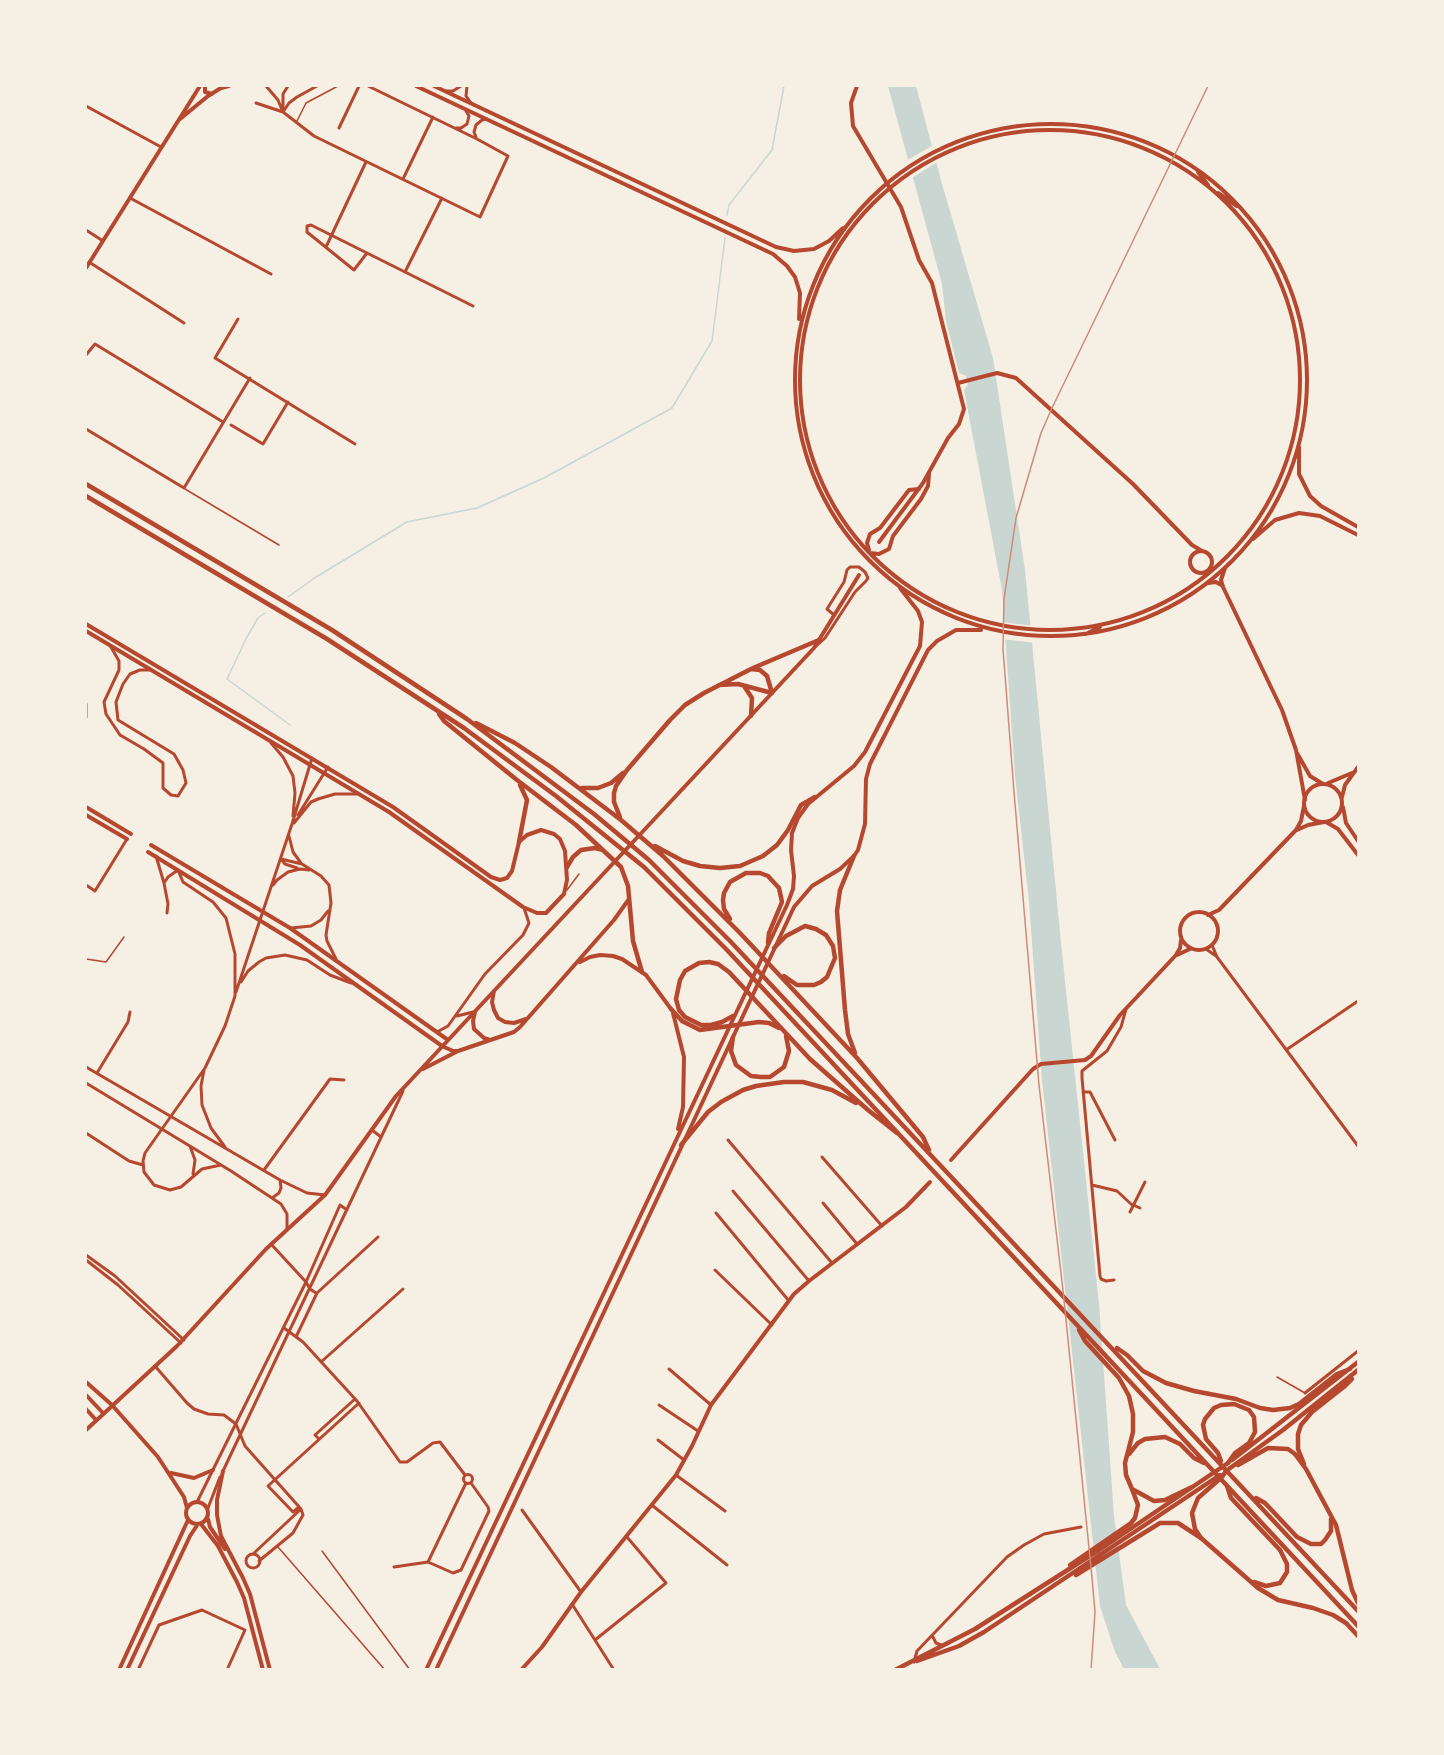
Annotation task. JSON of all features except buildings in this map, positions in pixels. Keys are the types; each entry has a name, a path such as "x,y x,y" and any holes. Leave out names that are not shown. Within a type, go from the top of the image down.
{"main road":[{"path":"203,86 205,92 212,94"},
{"path":"86,268 175,124 203,86"},
{"path":"175,124 212,94 229,86"},
{"path":"416,86 772,254 787,266 799,286 801,306 793,350 792,378 795,411 803,449 824,499 843,531 869,561 896,585 918,611 922,622 920,646 865,752 854,766 815,797 801,805 788,831 777,845 763,856 740,866 720,868 692,864 646,840"},
{"path":"434,86 776,247 794,251 814,249 822,245 834,237 874,195 891,188 940,156 988,139 1035,130 1103,136 1141,147 1194,176 1243,209"},
{"path":"857,86 851,103 854,126 905,217 919,260 932,283 964,409 959,424 948,438 929,474 879,542"},
{"path":"803,449 804,431 799,374 801,346 814,298 826,272 852,229 885,190 918,161 955,142 986,131 1038,124 1071,125 1106,130 1160,148 1196,168 1230,195 1262,234 1289,284 1304,342 1307,381 1305,416 1280,493 1244,548"},
{"path":"891,188 918,161"},
{"path":"1082,636 1104,625 1132,617 1160,605 1202,580 1249,532 1271,497 1289,453 1298,415 1300,374 1296,333 1283,288 1268,256 1259,243 1236,212 1212,189 1196,168"},
{"path":"795,337 817,277 843,231 858,212"},
{"path":"958,383 997,373 1010,375 1022,383 1133,484 1192,545 1209,553 1213,559 1209,571 1202,580"},
{"path":"795,411 830,496 850,529 870,553 914,589 957,612 989,622 1028,629 1125,626"},
{"path":"1300,437 1298,466 1306,489 1321,506 1359,527"},
{"path":"870,553 879,554 888,549 893,536 921,499 928,486 929,474"},
{"path":"86,484 332,630 467,719 594,813 649,860 731,942 1227,1465"},
{"path":"870,553 867,543 870,534 880,528 909,490 919,489"},
{"path":"86,496 327,639 435,710 556,796 644,867 726,949 907,1140 1076,1323 1086,1341 1207,1464 1359,1626"},
{"path":"896,585 947,614 988,630 1024,637 1082,636 1114,630 1174,605 1226,568 1269,523 1293,513 1316,514 1359,535"},
{"path":"1192,545 1190,565 1194,571 1201,574 1217,566"},
{"path":"1192,555 1202,551"},
{"path":"1226,568 1221,580 1223,587 1279,702 1296,750 1310,776 1336,789 1342,801 1344,818 1359,841"},
{"path":"86,1430 182,1341 271,1244 325,1195 396,1096 813,648 859,575"},
{"path":"1208,583 1216,582 1223,587"},
{"path":"86,624 393,807 491,877 500,880 507,878 512,871 519,842 526,800 517,780"},
{"path":"857,1058 847,1025 837,911 840,890 861,841 865,824 866,779 870,764 928,650 937,641 956,630 988,630"},
{"path":"86,631 389,812 523,907 537,914 546,913 554,907 567,886 567,867 563,844 554,834 547,831 536,831 519,842"},
{"path":"621,820 614,802 614,793 627,770 678,712 695,698 751,669 819,640"},
{"path":"751,669 760,670 767,676 772,693"},
{"path":"719,686 732,684 772,693"},
{"path":"744,686 752,698 751,716"},
{"path":"435,710 444,721 576,825 621,867 626,876 633,941 642,972"},
{"path":"467,719 515,743 579,787 646,840 773,967 857,1058 923,1137 932,1155"},
{"path":"1296,750 1305,800"},
{"path":"1296,830 1336,817 1345,785 1359,766"},
{"path":"579,787 591,789 605,786 627,770"},
{"path":"1208,915 1219,910 1296,830 1302,821 1305,800 1310,789 1336,782 1352,773"},
{"path":"426,1670 793,889 792,833 802,812 815,797"},
{"path":"1304,806 1309,816 1338,829 1359,855"},
{"path":"127,839 86,815 87,808 131,834"},
{"path":"151,845 290,928 448,1040"},
{"path":"567,867 581,850 595,848 605,850"},
{"path":"148,852 267,924 342,974 442,1046 459,1051"},
{"path":"436,1670 794,907 805,892 840,869 854,856"},
{"path":"740,933 724,909 724,893 730,882 740,874 760,873 774,881 781,895 780,909 769,933 768,943"},
{"path":"420,1071 459,1051 514,1032 577,964 614,920 628,899"},
{"path":"1181,940 1190,949 1196,951 1212,945 1218,934 1216,924 1219,910"},
{"path":"951,1160 1033,1069 1041,1064 1085,1060 1096,1050 1127,1008 1176,956 1180,948 1180,925 1186,916 1195,912 1208,915 1216,924"},
{"path":"773,967 797,986 814,985 827,977 835,958 833,946 826,935 805,926 786,936 774,948"},
{"path":"1176,956 1190,949"},
{"path":"577,964 590,957 613,956 622,959 642,972 682,1022 700,1030 759,1022 769,1023 783,1030 788,1040 788,1060 778,1073 770,1077 751,1076 736,1065 731,1051 733,1037"},
{"path":"733,1016 711,1025 701,1025 685,1017 679,1010 676,999 680,980 685,971 699,963 718,964 729,972 810,1059 867,1110 907,1140"},
{"path":"494,991 494,1010 498,1018 514,1023 529,1017"},
{"path":"671,1009 682,1041 685,1066 683,1107 676,1136"},
{"path":"475,1011 474,1029 484,1038 491,1040"},
{"path":"681,1145 708,1112 721,1102 743,1090 770,1083 803,1082 819,1086 838,1093 867,1110"},
{"path":"521,1670 542,1647 581,1592 676,1475 711,1405 789,1301 808,1281 906,1207 930,1182"},
{"path":"1110,1344 1127,1354 1143,1371 1166,1383 1273,1410 1290,1408 1299,1404 1337,1374 1350,1369"},
{"path":"1064,1572 1073,1562 1131,1523 1135,1518 1138,1505 1126,1475 1125,1463 1133,1432 1132,1405 1119,1378 1106,1359"},
{"path":"1239,1458 1359,1362"},
{"path":"914,1662 982,1624 1239,1458 1359,1370"},
{"path":"1359,1370 1345,1386 1312,1412 1301,1425 1298,1434 1298,1449 1336,1525 1352,1590 1359,1603"},
{"path":"86,1382 112,1405 170,1473 184,1497 187,1508 188,1520 119,1670"},
{"path":"86,1395 103,1413"},
{"path":"895,1670 975,1638 1222,1477 1227,1465 1235,1453 1253,1438 1256,1425 1250,1410 1228,1404 1215,1408 1209,1413 1203,1425 1206,1439 1218,1453 1227,1465 1250,1495 1359,1611"},
{"path":"86,1409 96,1420"},
{"path":"1128,1456 1138,1443 1145,1439 1165,1437 1180,1444 1194,1458 1207,1464"},
{"path":"1227,1465 1244,1463 1258,1452 1280,1447 1294,1454 1306,1469"},
{"path":"170,1473 194,1478 213,1470"},
{"path":"223,1471 219,1487 217,1515 221,1536 229,1554"},
{"path":"1226,1484 1231,1498 1280,1550 1287,1564 1284,1578 1273,1586 1266,1586 1250,1579"},
{"path":"1132,1489 1154,1501 1165,1500 1192,1487"},
{"path":"1201,1538 1195,1529 1192,1513 1194,1503 1205,1488"},
{"path":"1250,1495 1266,1503 1297,1537 1311,1544 1321,1544 1328,1536 1332,1525 1330,1514"},
{"path":"184,1497 204,1504 208,1508 210,1527 243,1578 250,1594 270,1670"},
{"path":"187,1508 195,1502"},
{"path":"127,1670 190,1536 208,1516"},
{"path":"188,1520 200,1524 218,1546 237,1582 262,1670"},
{"path":"1068,1577 1080,1573 1160,1523 1178,1523 1201,1538 1258,1588 1278,1600 1333,1615 1346,1623 1359,1636"}],"street":[{"path":"266,86 278,100 283,112"},
{"path":"283,112 283,94 288,86"},
{"path":"283,112 289,103 317,86"},
{"path":"339,128 359,86"},
{"path":"256,103 283,112 314,136 480,217 508,156 368,86"},
{"path":"446,91 453,91 461,86"},
{"path":"467,86 466,96 471,103"},
{"path":"86,106 161,147"},
{"path":"453,127 461,128 468,120 468,113 463,108"},
{"path":"403,179 433,117"},
{"path":"477,139 474,132 476,125 482,120 489,120"},
{"path":"326,248 330,234 366,162"},
{"path":"129,198 271,274"},
{"path":"405,272 442,198"},
{"path":"367,253 354,270 308,232 307,226 311,225 330,234 473,306"},
{"path":"86,230 103,241"},
{"path":"89,262 184,323"},
{"path":"238,319 215,358 355,444"},
{"path":"86,355 95,344 224,422"},
{"path":"86,429 184,488 250,378"},
{"path":"231,425 263,444 288,402"},
{"path":"813,648 825,638 855,592 868,578 859,567 850,567 847,570 844,582 827,609 834,615"},
{"path":"110,645 119,661 119,670 104,702 106,714 111,725 120,735 144,749 163,764 161,774 163,788 171,795 178,796 186,783 183,770 174,754 118,720 116,702 123,684 130,674 140,670 152,670"},
{"path":"86,704 86,717"},
{"path":"262,735 284,757 292,776 295,793 292,824"},
{"path":"221,1165 208,1166 192,1176 181,1187 165,1190 150,1181 144,1172 143,1165 146,1151 204,1068 225,1026 312,758"},
{"path":"292,824 328,767"},
{"path":"292,824 311,802 318,799 335,794 362,795"},
{"path":"86,801 87,808"},
{"path":"289,834 293,852 302,864"},
{"path":"86,885 95,891 127,839"},
{"path":"156,856 164,883 168,904 167,913"},
{"path":"281,859 302,864 313,870 328,885 331,897 326,935 336,959"},
{"path":"281,859 285,864 313,870"},
{"path":"271,889 282,876 300,869"},
{"path":"164,883 178,870 183,882 213,902 220,910 230,926 236,954 235,996"},
{"path":"429,1036 436,1031 446,1029 485,974 527,929 528,916 523,907"},
{"path":"290,928 311,926 321,920 330,909"},
{"path":"1212,945 1217,957 1359,1146"},
{"path":"1206,949 1217,957"},
{"path":"238,986 248,971 259,962 266,958 285,955 307,960 330,975 356,984"},
{"path":"1286,1050 1359,1001"},
{"path":"1114,1280 1106,1281 1100,1276 1082,1071 1107,1051 1121,1027 1127,1008"},
{"path":"454,1018 462,1014 469,1015 475,1011"},
{"path":"96,1074 128,1022 130,1012"},
{"path":"86,1067 280,1180 307,1193 325,1195"},
{"path":"204,1068 201,1086 202,1105 211,1128 226,1149"},
{"path":"264,1171 330,1079 344,1080"},
{"path":"86,1083 272,1198 285,1209 287,1229"},
{"path":"208,1508 223,1471 403,1091"},
{"path":"1083,1092 1090,1092 1115,1140"},
{"path":"372,1130 381,1137"},
{"path":"86,1133 129,1161 143,1165"},
{"path":"729,1140 832,1263"},
{"path":"190,1146 195,1160 192,1176"},
{"path":"822,1157 882,1226"},
{"path":"272,1198 279,1193 280,1180"},
{"path":"1130,1212 1145,1182"},
{"path":"1092,1185 1117,1191 1140,1208"},
{"path":"733,1191 808,1281"},
{"path":"823,1203 857,1244"},
{"path":"195,1502 284,1328 340,1205 347,1210"},
{"path":"716,1213 789,1301"},
{"path":"297,1337 317,1293 378,1237"},
{"path":"271,1244 310,1289 317,1293"},
{"path":"86,1255 115,1276 171,1331"},
{"path":"86,1260 106,1274 182,1341"},
{"path":"715,1270 772,1325"},
{"path":"321,1362 403,1289"},
{"path":"284,1328 297,1337 359,1403 400,1462 407,1462 433,1443 440,1442 465,1475 466,1483 428,1562"},
{"path":"1305,1393 1359,1351"},
{"path":"155,1366 187,1403 203,1413 224,1415 236,1424 245,1446 300,1508 303,1515 293,1533 259,1561 254,1568 248,1566 247,1558 300,1508"},
{"path":"669,1369 711,1405"},
{"path":"319,1439 315,1435 355,1399"},
{"path":"300,1508 293,1512 268,1485 359,1403"},
{"path":"659,1405 698,1431"},
{"path":"658,1440 685,1461"},
{"path":"394,1567 428,1562 453,1573 462,1570 489,1511 488,1506 471,1483 472,1476 465,1475"},
{"path":"676,1475 725,1511"},
{"path":"466,1483 471,1483"},
{"path":"653,1506 728,1565"},
{"path":"522,1510 581,1592"},
{"path":"914,1662 917,1651 998,1565 1024,1545 1044,1534 1081,1527"},
{"path":"595,1640 666,1583 627,1537"},
{"path":"253,1554 259,1561"},
{"path":"572,1604 614,1670"},
{"path":"138,1670 159,1625 198,1611 206,1612 245,1630 227,1670"},
{"path":"934,1633 933,1640 939,1646 943,1645"},
{"path":"133,1656 142,1660"}],"lane":[{"path":"296,122 306,103 338,86"},
{"path":"184,488 279,545"},
{"path":"564,894 579,874"},
{"path":"86,959 106,962 124,937"},
{"path":"1277,1377 1305,1393"},
{"path":"277,1546 385,1670"},
{"path":"322,1551 410,1670"}],"shaded area":[{"path":"888,86 916,86 993,358 1025,570 1099,1304 1114,1516 1126,1605 1160,1669 1124,1669 1115,1652 1100,1606 1042,1080 1029,901 1015,776 1002,590 964,390 968,384 966,376 959,373 946,321 942,284"}],"pier":[{"path":"935,144 939,161 910,179 906,161"},
{"path":"1001,622 1034,626 1036,643 1002,639"}],"waterway":[{"path":"727,215 729,205 772,150 784,86"},
{"path":"288,597 316,577 407,522 477,508 544,478 672,408 712,341 725,238"},
{"path":"265,613 258,618 247,637 227,679 290,725"}],"railway":[{"path":"1091,1670 1095,1612 1063,1290 1039,1085 1003,649 1004,599 1016,518 1041,433 1208,86"}]}
